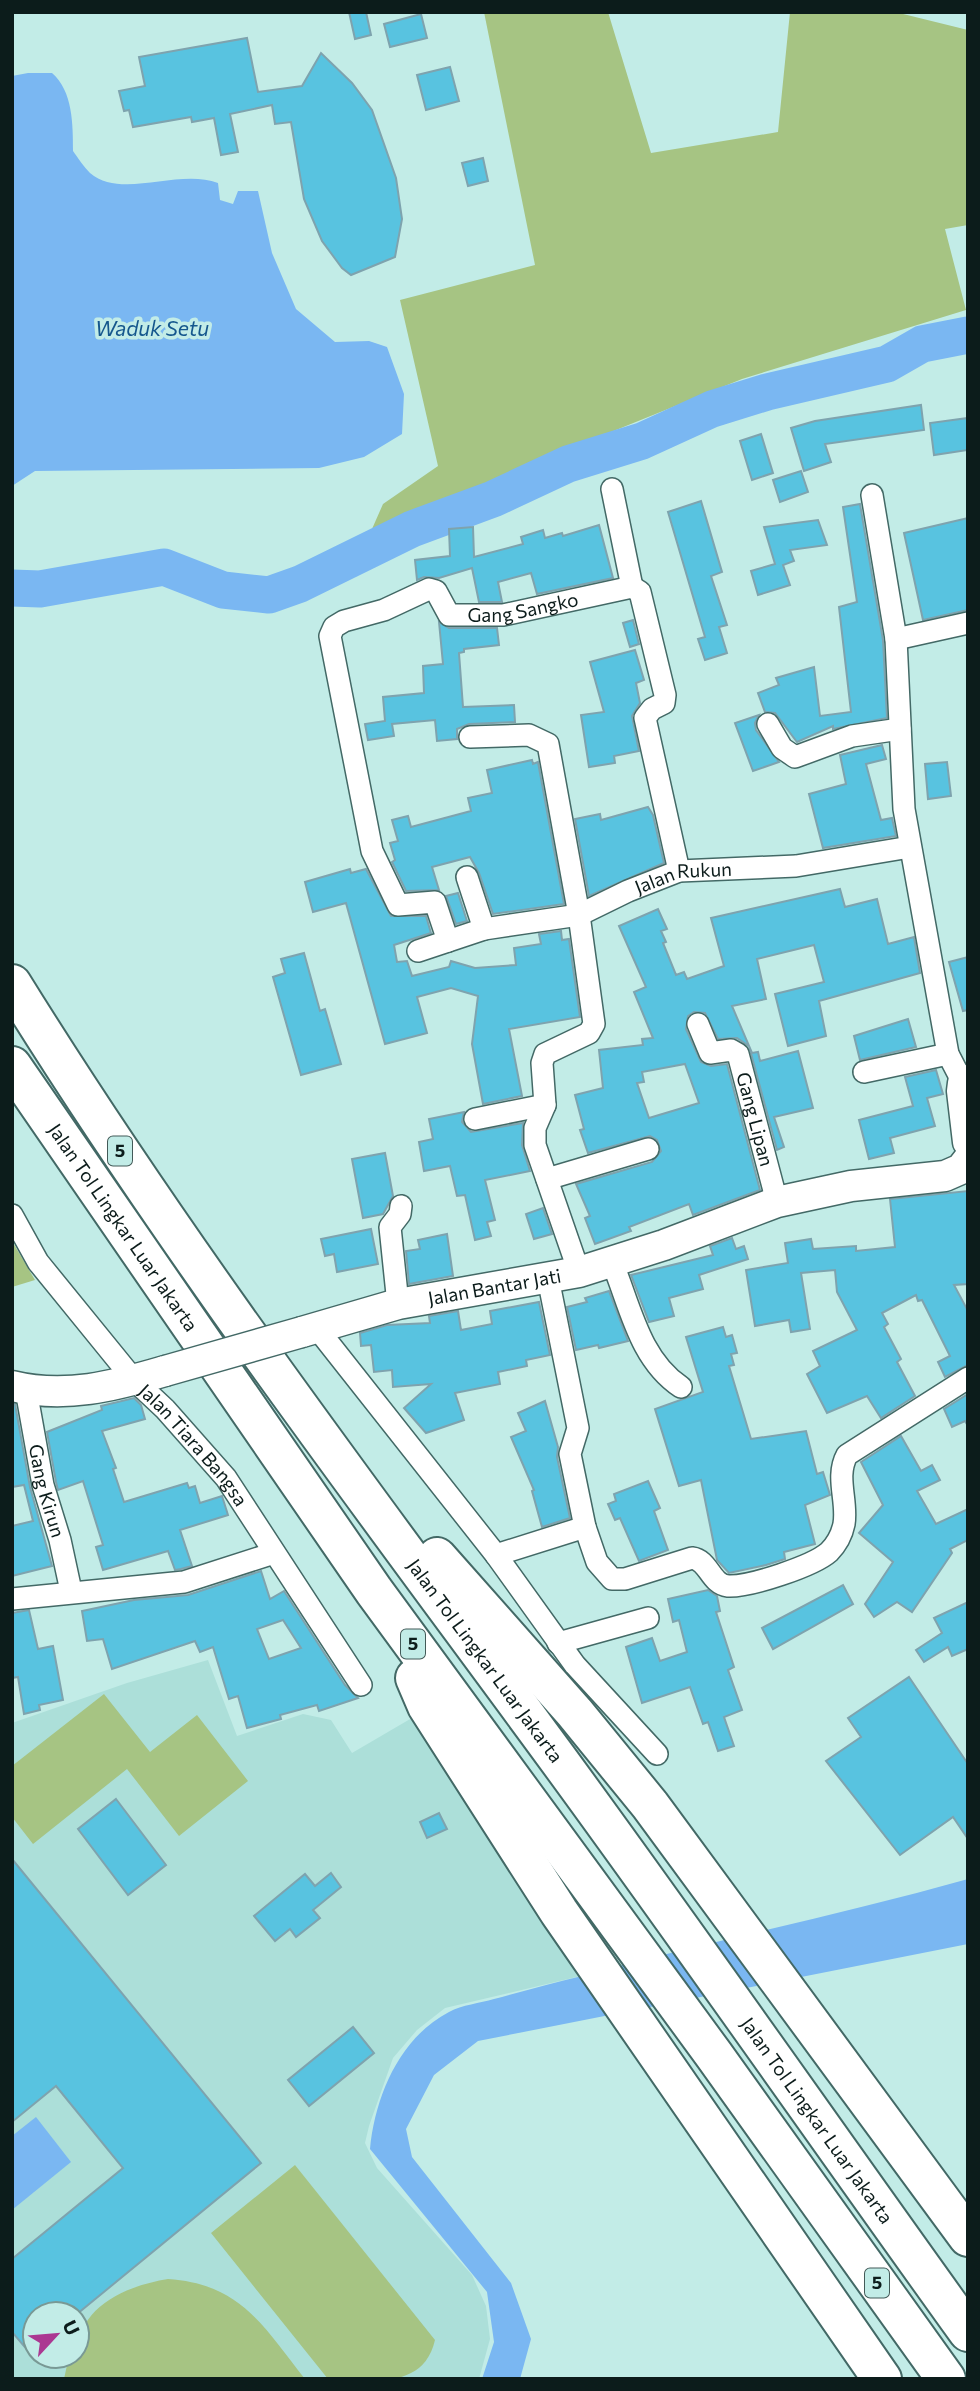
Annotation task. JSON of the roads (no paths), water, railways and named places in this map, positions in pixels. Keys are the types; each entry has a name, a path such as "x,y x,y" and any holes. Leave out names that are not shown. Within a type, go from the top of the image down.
{"highway":[{"name":"Jalan Tol Lingkar Luar Jakarta","path":"12,984 68,1073 278,1378 659,1897 968,2332"},
{"name":"Jalan Tol Lingkar Luar Jakarta","path":"12,1066 374,1591 607,1907 946,2379"},
{"path":"278,1378 575,1713 650,1805 968,2237"},
{"path":"374,1591 427,1706 559,1912 882,2379"}],"street":[{"path":"612,489 632,587 643,598 666,695 664,703 652,709 645,718 679,871"},
{"path":"872,495 896,639 901,785 910,847 948,1054 966,1082 968,1142"},
{"name":"Gang Sangko","path":"448,941 435,902 398,905 374,858 330,632 344,621 384,610 429,589 436,591 449,615 503,615 632,587"},
{"path":"896,639 968,623"},
{"path":"768,724 782,748 794,757 852,736 900,729"},
{"path":"470,737 529,735 548,744 579,915 594,1028 545,1054 542,1063 545,1105 534,1135 579,1272"},
{"name":"Jalan Rukun","path":"418,951 484,929 579,915 628,891 679,871 796,866 910,847"},
{"path":"467,877 484,929"},
{"name":"Gang Lipan","path":"698,1024 710,1053 731,1050 738,1054 777,1202"},
{"path":"864,1072 948,1054"},
{"path":"475,1119 545,1105"},
{"path":"547,1180 648,1149"},
{"name":"Jalan Bantar Jati","path":"19,1388 88,1391 134,1380 398,1304 579,1272 777,1202 850,1186 945,1176 961,1170 968,1160"},
{"path":"398,1304 390,1227 400,1213 401,1206"},
{"name":"Jalan Tiara Bangsa","path":"12,1215 38,1262 134,1380 165,1409 226,1478 361,1685"},
{"path":"612,1262 644,1346 662,1372 681,1387"},
{"path":"548,1278 578,1428 570,1454 585,1527 597,1562 612,1580 625,1579 697,1558 718,1582 732,1586 816,1560 828,1553 840,1537 845,1508 841,1471 847,1455 968,1378"},
{"path":"309,1330 496,1555 558,1643 657,1754"},
{"name":"Gang Kirun","path":"19,1388 71,1591"},
{"path":"496,1555 585,1527"},
{"path":"12,1599 71,1591 184,1582 274,1553"},
{"path":"558,1643 648,1618"}],"water":[{"name":"Waduk Setu","path":"52,73 59,80 70,109 73,151 90,173 103,181 134,184 202,179 218,183 220,200 233,204 238,191 258,191 272,253 296,309 335,342 369,341 387,347 404,394 402,434 364,457 319,468 35,471 12,486 12,76"},
{"path":"968,1879 968,1944 478,2041 434,2075 406,2129 412,2157 511,2283 531,2339 520,2379 482,2379 494,2342 487,2292 370,2149 377,2109 384,2090 403,2053 416,2037 431,2023 465,2006"},
{"path":"36,2117 71,2162 12,2210 12,2136"}],"waterway":[{"path":"12,588 40,589 164,567 223,590 269,595 300,584 412,529 493,499 568,464 642,441 712,409 767,392 887,364 922,344 968,335"}]}
